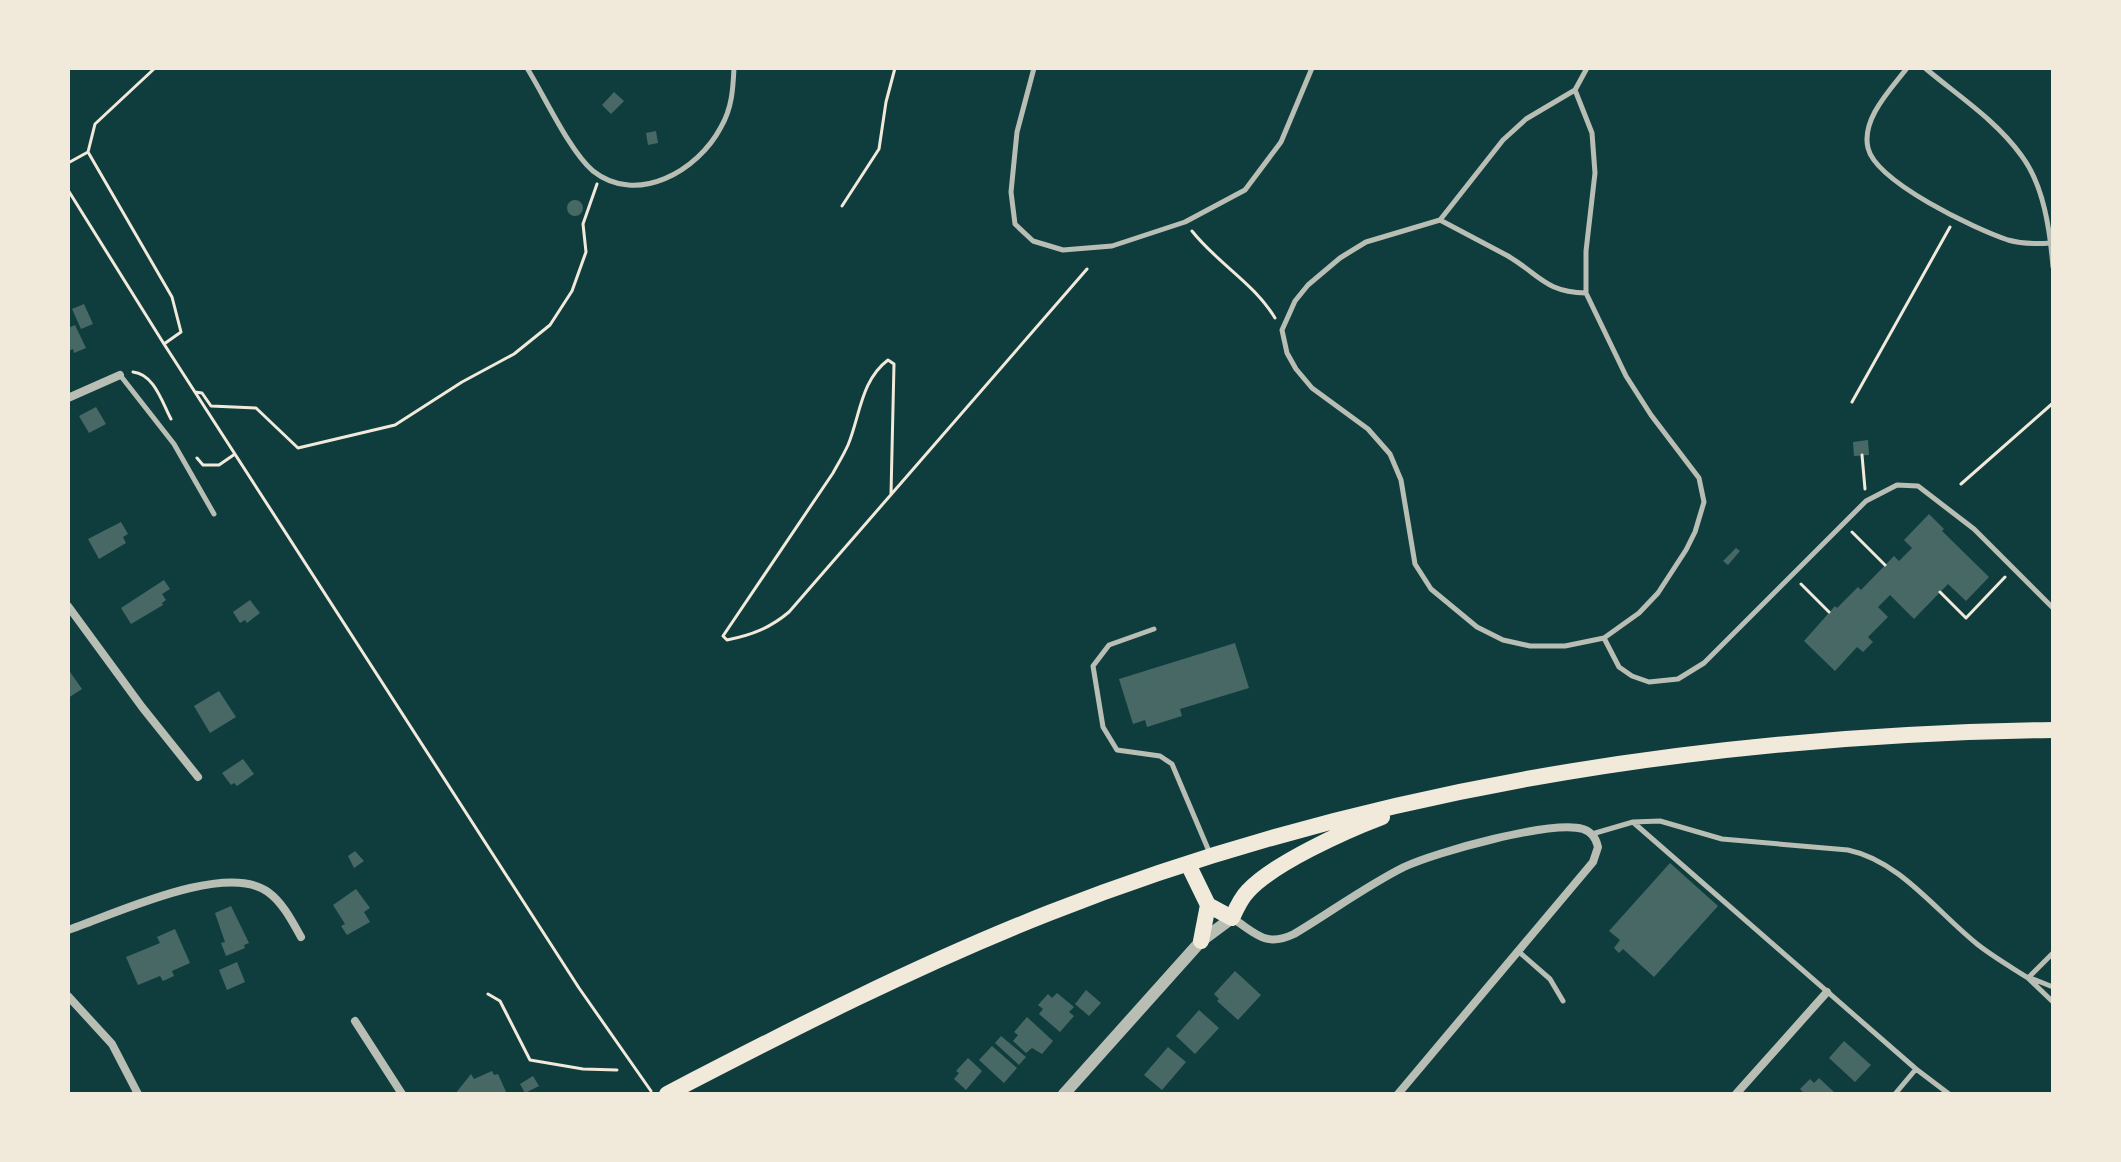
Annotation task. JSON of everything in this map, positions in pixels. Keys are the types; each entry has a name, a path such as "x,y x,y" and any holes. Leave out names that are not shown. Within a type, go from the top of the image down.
{"highway":[{"path":"667,1094 864,994 982,940 1097,895 1320,824 1460,790 1670,755 1899,735 2053,730"},
{"path":"1188,864 1208,905 1232,918 1245,893 1297,857 1374,819 1460,790"},
{"path":"1201,941 1208,905"}],"street":[{"path":"68,398 120,375"},
{"path":"68,606 198,777"},
{"path":"1064,1094 1201,941 1232,918 1258,936 1278,940 1294,934 1403,868 1450,849 1553,829 1581,828 1592,834 1598,847 1593,862 1398,1094"},
{"path":"68,930 202,884 230,881 250,883 271,893 301,937"},
{"path":"1736,1094 1827,992"},
{"path":"68,996 112,1044 138,1094"},
{"path":"355,1021 402,1094"}],"lane":[{"path":"527,68 591,169 611,182 639,186 678,173 706,149 721,128 732,100 734,68"},
{"path":"1034,68 1017,132 1011,192 1015,224 1033,241 1063,250 1112,246 1185,222 1245,190 1281,142 1312,68"},
{"path":"1575,90 1592,133 1595,173 1586,251 1586,293 1626,376 1699,478 1704,502 1686,550 1658,593 1639,613 1604,638 1565,646 1530,646 1503,640 1477,627 1431,589 1415,564 1401,480 1390,454 1368,429 1312,388 1287,353 1282,330 1295,301 1308,285 1340,258 1366,242 1440,220 1503,140 1526,119 1575,90 1587,68"},
{"path":"1907,68 1885,95 1868,132 1867,147 1882,172 1955,216 2010,240 2051,243"},
{"path":"1925,68 1988,119 2022,156 2038,190 2051,243 2053,267"},
{"path":"1440,220 1512,259 1544,283 1565,293 1586,293"},
{"path":"120,375 174,444 214,514"},
{"path":"1604,638 1619,667 1632,676 1649,682 1678,679 1704,663 1866,501 1897,485 1918,486 1974,529 2053,608"},
{"path":"1154,629 1109,645 1093,666 1103,727 1117,750 1160,756 1172,764 1211,857"},
{"path":"1592,834 1633,822 1660,821 1722,839 1848,850 1871,856 1889,867 1979,946 2028,978 2053,1002"},
{"path":"1633,822 1916,1069 1949,1094"},
{"path":"1518,951 1550,979 1563,1001"},
{"path":"2028,978 2053,953"},
{"path":"2028,978 2053,987"},
{"path":"1895,1094 1916,1069"}],"path":[{"path":"155,68 95,124 88,152 172,297 181,332 164,344"},
{"path":"842,206 879,149 895,68"},
{"path":"68,163 88,152"},
{"path":"195,392 202,393 211,406 256,408 298,448 395,425 462,382 514,354 550,325 572,291 586,252 583,224 593,189"},
{"path":"68,190 579,988 653,1094"},
{"path":"1852,402 1955,216"},
{"path":"1185,222 1203,245 1265,301 1282,330"},
{"path":"891,494 894,364 888,360 878,367 866,388 848,445 833,473 723,636 727,640 771,627 789,612 1087,269"},
{"path":"120,375 137,372 149,378 177,430"},
{"path":"1961,484 2053,403"},
{"path":"193,454 203,465 219,465 235,454"},
{"path":"1862,455 1866,501"},
{"path":"1858,537 1885,565"},
{"path":"1940,592 1966,618 2005,578"},
{"path":"1808,591 1829,612"},
{"path":"488,994 500,1001 530,1060 583,1069 617,1070"}],"building":[{"path":"614,92 624,101 611,114 602,105"},
{"path":"656,131 658,143 648,145 646,133"},
{"path":"575,200 583,208 575,216 567,208"},
{"path":"84,304 93,324 81,329 72,309"},
{"path":"75,325 86,348 74,353 73,349 68,351 68,328"},
{"path":"96,407 106,424 89,433 79,416"},
{"path":"1868,440 1869,455 1854,456 1853,442"},
{"path":"1929,514 1989,577 1966,601 1948,584 1914,619 1890,595 1878,607 1888,617 1868,637 1873,642 1863,652 1857,647 1835,671 1804,641 1835,606 1837,608 1858,587 1861,590 1894,556 1899,561 1912,548 1904,540"},
{"path":"121,522 128,534 123,537 126,543 99,559 88,539"},
{"path":"1736,548 1740,551 1728,565 1723,561"},
{"path":"164,580 170,589 162,594 166,600 163,605 131,624 121,608"},
{"path":"250,600 260,613 247,623 245,620 240,623 233,612"},
{"path":"1235,643 1249,688 1180,709 1182,716 1147,727 1145,720 1133,724 1119,679"},
{"path":"68,669 82,689 68,698"},
{"path":"219,691 236,717 210,733 194,706"},
{"path":"243,759 254,774 237,786 234,783 231,785 222,773"},
{"path":"355,851 364,861 354,868 348,856"},
{"path":"1670,863 1718,906 1654,977 1623,949 1619,953 1614,948 1620,940 1609,931"},
{"path":"356,889 370,908 364,912 370,922 347,935 341,926 345,924 333,905"},
{"path":"231,906 249,943 226,956 221,943 225,942 215,913"},
{"path":"175,929 190,963 172,971 174,976 163,981 160,976 138,985 126,957 160,943 157,937"},
{"path":"237,962 245,982 227,990 219,970"},
{"path":"1235,971 1261,995 1238,1020 1217,1001 1219,999 1214,994"},
{"path":"1086,990 1101,1003 1089,1016 1075,1004"},
{"path":"1057,993 1074,1007 1069,1012 1074,1016 1060,1032 1039,1014 1043,1009 1038,1005 1048,994 1052,998"},
{"path":"1199,1010 1219,1028 1195,1054 1176,1036"},
{"path":"1027,1017 1053,1041 1042,1054 1032,1048 1026,1053 1013,1041 1018,1035 1014,1032"},
{"path":"1001,1036 1026,1057 1019,1065 995,1043"},
{"path":"1844,1041 1871,1065 1855,1082 1829,1058"},
{"path":"992,1046 1017,1068 1004,1083 979,1060"},
{"path":"1168,1047 1186,1062 1162,1090 1144,1075"},
{"path":"968,1058 982,1071 966,1090 954,1079 959,1073 956,1071"},
{"path":"492,1071 494,1075 498,1074 507,1094 455,1094 471,1074 474,1079"},
{"path":"533,1076 539,1086 525,1093 520,1084"},
{"path":"1819,1078 1836,1094 1805,1094 1800,1089 1810,1079 1814,1083"}]}
